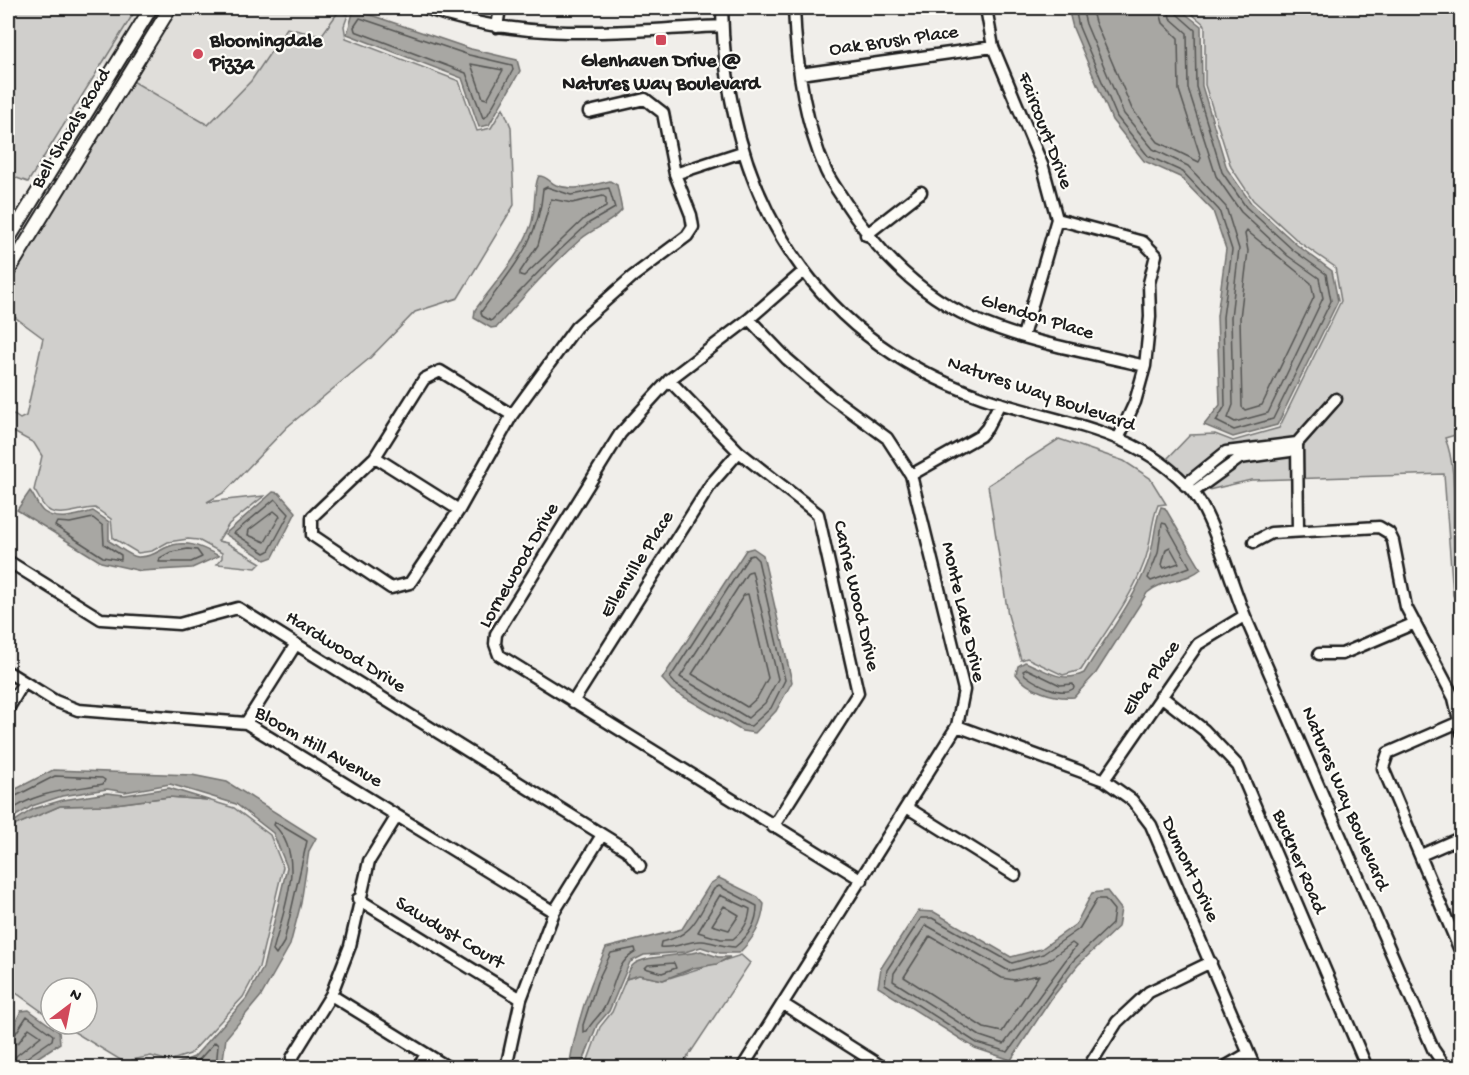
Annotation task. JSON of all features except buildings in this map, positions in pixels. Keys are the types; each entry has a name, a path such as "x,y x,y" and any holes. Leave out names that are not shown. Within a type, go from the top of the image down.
{"main road":[{"name":"Bell Shoals Road","path":"8,240 151,8"},
{"name":"Bell Shoals Road","path":"8,272 170,8"}],"street":[{"path":"425,8 497,27 569,34 722,26"},
{"path":"497,27 500,8"},
{"name":"Natures Way Boulevard","path":"722,8 729,95 742,152 764,206 782,241 831,304 866,336 912,366 956,388 1119,437 1153,455 1189,488 1203,509 1244,616 1433,1049 1446,1068"},
{"name":"Glendon Place","path":"794,8 800,74 811,127 827,173 866,235 910,280 974,319 1023,336 1145,366"},
{"name":"Faircourt Drive","path":"986,8 993,47 1043,166 1057,219 1023,336"},
{"name":"Oak Brush Place","path":"800,74 993,47"},
{"path":"512,415 440,371 424,379 375,457 312,518 312,535 391,588 410,584 459,510 512,415 576,327 632,277 687,236 693,226 691,215 675,174 663,113 645,99 589,112"},
{"path":"675,174 742,152"},
{"path":"866,235 921,192"},
{"path":"1057,219 1143,242 1156,255 1149,283 1150,316 1145,366 1135,402 1119,437"},
{"name":"Lornewood Drive","path":"804,271 749,319 669,380 620,434 496,634 495,644 499,655 773,827 862,880"},
{"name":"Monte Lake Drive","path":"742,1068 908,808 957,726 964,690 911,475 887,438 830,396 787,359 749,319"},
{"name":"Carrie Wood Drive","path":"669,380 739,452 818,514 858,693 773,827"},
{"path":"1298,530 1297,447 1336,399"},
{"path":"911,475 980,435 987,428 1000,403"},
{"path":"1189,488 1206,466 1226,452 1236,449 1297,447"},
{"path":"1189,488 1215,475 1240,458 1297,447"},
{"name":"Ellenville Place","path":"573,702 711,484 739,452"},
{"path":"375,457 459,510"},
{"path":"1206,466 1215,475"},
{"path":"1254,542 1271,533 1378,527 1386,530 1394,541 1406,607 1454,698 1460,728 1388,753 1384,760 1384,773 1461,955"},
{"name":"Hardwood Drive","path":"8,561 101,619 179,624 238,608 627,850 640,866"},
{"name":"Elba Place","path":"1104,780 1198,644 1244,616"},
{"path":"1319,654 1342,654 1415,624"},
{"path":"246,723 296,644"},
{"name":"Bloom Hill Avenue","path":"8,672 55,701 78,710 246,723 554,912"},
{"path":"8,709 24,682"},
{"name":"Buckner Road","path":"1161,696 1204,730 1238,766 1367,1068"},
{"name":"Dumont Drive","path":"957,726 1104,780 1132,800 1151,825 1211,962 1247,1054 1255,1068"},
{"path":"908,808 1015,874"},
{"path":"292,1058 332,995 350,946 358,899 369,861 397,816"},
{"path":"506,1068 521,999 554,912 602,835"},
{"path":"1420,855 1461,837"},
{"name":"Sawdust Court","path":"358,899 521,999"},
{"path":"1088,1068 1117,1022 1149,992 1211,962"},
{"path":"332,995 449,1068"},
{"path":"783,1004 884,1068"},
{"path":"418,1068 426,1054"},
{"path":"1223,1068 1247,1054"}],"shaded area":[{"path":"8,8 137,8 28,182 8,175"},
{"path":"137,8 156,8 117,72 103,62"},
{"path":"166,8 341,8 321,36 287,28 251,81 208,126 131,80"},
{"path":"1185,8 1461,8 1462,433 1445,438 1452,465 1455,554 1461,559 1461,610 1453,595 1444,474 1251,480 1200,492 1242,462 1302,443 1342,399 1336,393 1295,439 1247,444 1224,450 1185,478 1166,460 1190,435 1215,434 1233,441 1279,428 1341,301 1335,267 1299,242 1253,200 1231,167 1205,85 1205,25"},
{"path":"339,11 348,15 344,26 346,38 459,81 477,131 491,128 503,108 511,127 514,205 458,298 415,312 370,358 287,427 225,492 207,502 264,496 229,524 218,541 227,543 261,563 256,568 217,564 222,558 222,553 198,540 168,542 152,551 138,553 113,538 111,519 95,508 55,513 44,506 34,490 42,456 34,443 8,429 8,411 20,419 26,416 43,338 8,312 8,273 131,80 208,125 251,81 287,28 321,36"},
{"path":"1059,439 1124,461 1150,478 1166,504 1158,505 1147,556 1124,604 1081,670 1063,675 1027,658 1021,660 1008,615 988,485"},
{"path":"169,797 208,800 234,808 270,835 283,867 259,967 243,997 190,1054 169,1061 151,1056 132,1060 132,1067 81,1036 99,1036 99,976 39,976 39,1009 8,987 8,832 11,827 60,806 107,805"},
{"path":"741,955 750,963 681,1067 585,1068 600,1027 612,1012 626,979 639,975 663,980"}],"water":[{"path":"1068,8 1178,8 1201,26 1202,86 1227,169 1251,203 1297,245 1332,271 1338,301 1277,425 1233,437 1204,425 1220,405 1217,316 1226,249 1213,211 1180,177 1144,161 1112,120 1073,28"},
{"path":"359,11 471,49 517,60 520,71 489,125 479,127 462,78 347,34 353,13"},
{"path":"539,176 556,185 570,188 610,181 617,185 622,210 570,249 497,327 491,328 474,318 475,310 506,269 526,236 533,219"},
{"path":"1461,438 1461,554 1456,527 1455,475"},
{"path":"30,491 44,512 56,517 68,517 93,511 109,522 109,541 134,556 142,557 172,545 186,544 200,547 219,556 192,568 141,571 101,562 17,510"},
{"path":"273,492 279,493 296,512 273,557 265,560 225,534"},
{"path":"1161,507 1165,508 1201,569 1147,593 1096,673 1074,697 1050,695 1027,685 1016,674 1018,666 1025,662 1061,676 1076,676 1084,673 1141,579 1150,558"},
{"path":"753,548 763,555 792,682 776,711 755,733 742,731 672,690 662,679 746,550"},
{"path":"53,770 192,775 227,782 316,838 309,851 301,903 290,945 261,996 226,1038 222,1067 168,1067 194,1057 246,999 263,968 287,867 273,833 236,804 170,784 125,792 107,789 62,796 32,806 8,821 8,797 12,791"},
{"path":"169,788 208,800 169,797 107,805 60,806 11,827 8,832 8,826 33,809 63,800 107,793 125,795"},
{"path":"719,878 758,897 764,904 759,925 749,942 739,953 720,953 701,947 685,952 644,955 630,962 609,1011 597,1025 581,1067 569,1067 583,1006 606,948 682,929 710,884"},
{"path":"1107,891 1121,909 1118,927 1078,965 1051,999 1011,1060 975,1048 878,987 881,968 918,911 934,912 1011,957 1041,949 1076,924 1092,893"},
{"path":"701,951 718,957 730,957 717,964 693,968 663,980 639,975 626,979 631,967 637,962"},
{"path":"29,1010 39,1017 39,1036 59,1036 60,1043 23,1067 8,1067 8,1037 21,1011"}],"place":[{"name":"Glenhaven Drive @ Natures Way Boulevard","path":"661,40"},
{"name":"Bloomingdale Pizza","path":"198,54"}]}
